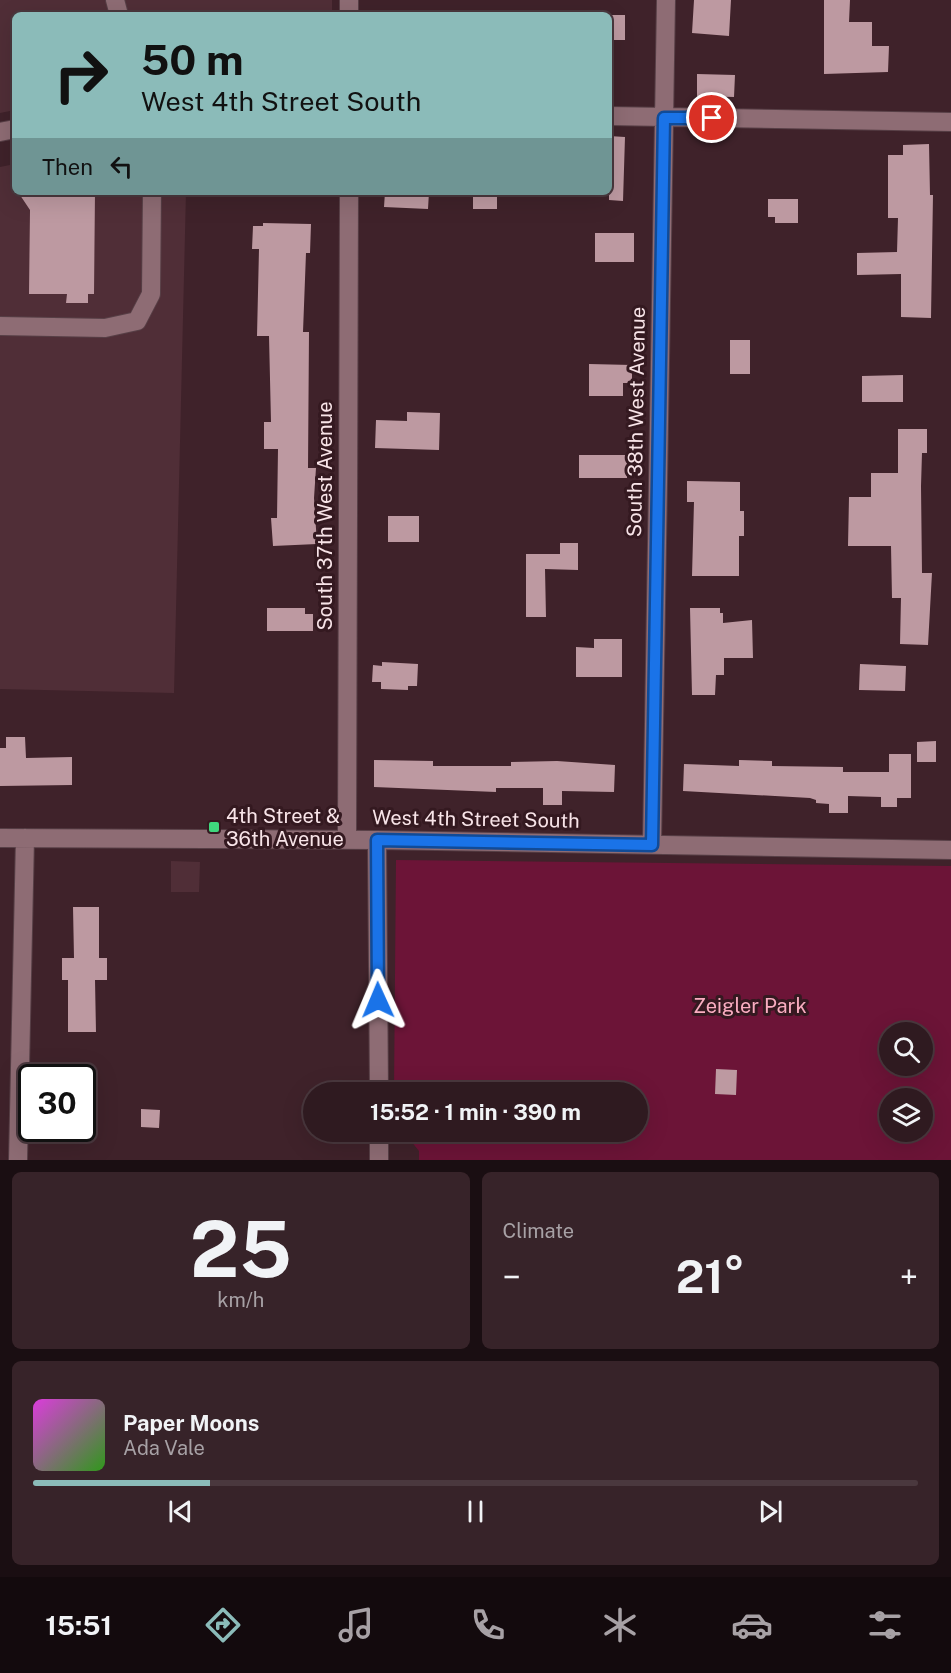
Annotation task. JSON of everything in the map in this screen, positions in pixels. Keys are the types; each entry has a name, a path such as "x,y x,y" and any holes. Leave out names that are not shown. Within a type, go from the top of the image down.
{"street":[{"name":"South 38th West Avenue","path":"652,845 666,0"},
{"path":"612,116 951,122"},
{"path":"1,322 105,328 137,321 151,294 152,195"},
{"name":"South 37th West Avenue","path":"347,840 349,195"},
{"name":"West 4th Street South","path":"0,838 377,840 951,850"},
{"path":"18,1160 25,838"},
{"path":"377,840 379,1082"},
{"path":"379,1142 379,1160"}],"shaded area":[{"path":"0,0 332,0 332,12 12,12 12,111 0,113"},
{"path":"12,165 12,195 186,195 174,693 0,689 0,167"},
{"path":"171,861 200,862 199,892 171,892"}],"green space":[{"name":"Zeigler Park","path":"396,860 951,866 951,1160 419,1160 419,1151 412,1142 648,1142 648,1082 394,1082"}],"building":[{"path":"694,0 731,0 729,36 692,33"},
{"path":"824,0 850,0 849,22 872,22 872,46 889,46 888,72 824,74"},
{"path":"612,15 625,15 625,40 612,40"},
{"path":"697,74 735,75 734,97 697,96"},
{"path":"612,136 625,137 623,201 609,200 609,195 612,195"},
{"path":"929,144 930,195 933,195 931,318 901,317 901,274 857,275 857,253 897,252 898,218 888,218 888,155 903,155 903,145"},
{"path":"20,195 95,195 94,294 88,294 88,303 66,303 67,294 29,294 30,210"},
{"path":"385,195 429,195 428,209 384,207"},
{"path":"473,195 497,195 497,209 473,209"},
{"path":"768,199 798,199 798,223 775,223 775,217 768,217"},
{"path":"263,223 311,224 310,253 306,253 303,332 309,332 308,468 316,468 314,498 317,544 273,546 271,518 277,518 278,449 264,449 264,422 271,422 269,336 257,336 259,249 252,249 253,226 263,226"},
{"path":"595,233 634,233 634,262 595,262"},
{"path":"730,340 750,340 750,374 730,374"},
{"path":"589,364 632,365 632,383 623,383 623,396 589,396"},
{"path":"903,375 903,402 862,402 862,376"},
{"path":"407,412 440,413 439,450 375,448 376,420 407,421"},
{"path":"898,429 927,429 927,453 922,453 921,486 922,573 932,573 928,645 900,644 901,598 892,598 891,546 848,546 849,497 871,497 871,473 898,473"},
{"path":"579,455 627,455 627,478 579,478"},
{"path":"687,481 740,482 740,511 744,511 744,536 739,536 739,576 692,576 694,502 687,502"},
{"path":"388,516 419,516 419,542 388,542"},
{"path":"560,543 578,543 578,570 545,569 546,617 526,617 526,554 560,554"},
{"path":"267,608 305,608 305,614 313,614 313,631 267,631"},
{"path":"690,608 720,608 720,613 723,613 723,623 752,620 753,658 724,658 724,675 716,675 715,695 692,695"},
{"path":"594,639 622,639 622,677 576,677 576,647 594,648"},
{"path":"382,662 418,664 417,686 408,686 408,690 381,689 381,682 372,682 373,665 382,666"},
{"path":"860,664 906,666 905,691 859,690"},
{"path":"6,737 25,737 26,758 72,757 72,785 0,786 0,748 6,748"},
{"path":"936,741 936,762 917,762 917,742"},
{"path":"889,754 911,754 911,798 897,798 897,807 881,807 881,797 848,796 848,813 829,813 829,804 816,803 816,800 810,798 683,791 684,764 739,766 739,760 772,761 772,766 843,767 843,772 889,772"},
{"path":"374,760 433,761 433,766 511,766 511,762 557,761 615,765 614,792 562,791 562,805 543,805 543,788 496,788 496,792 374,787"},
{"path":"73,907 99,907 99,958 107,958 107,980 95,980 96,1032 68,1032 68,980 62,980 62,958 74,958"},
{"path":"716,1069 737,1070 736,1095 715,1094"},
{"path":"141,1109 160,1110 159,1128 141,1127"}],"place":[{"name":"4th Street & 36th Avenue","path":"214,827"}],"route":[{"path":"378,1000 377,840 652,845 664,118 712,118"}]}
